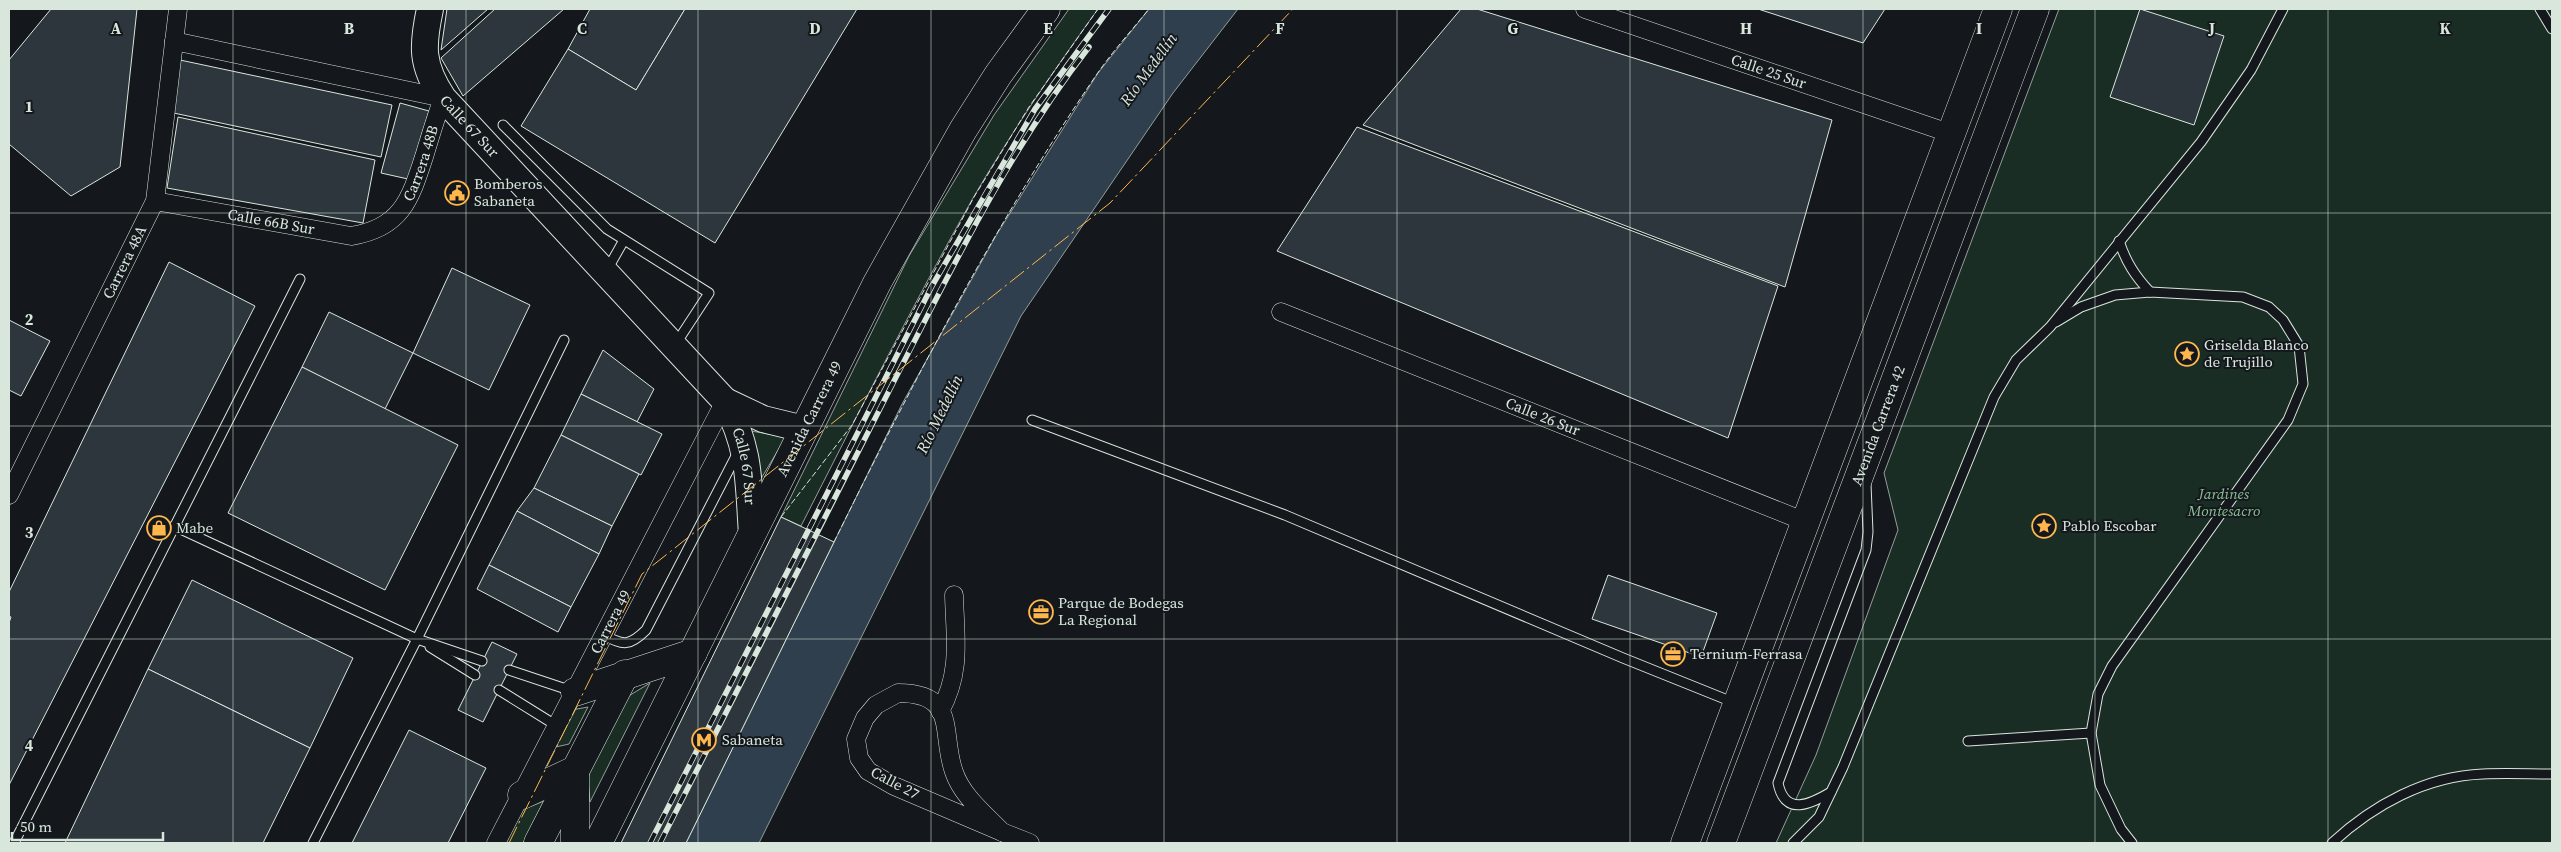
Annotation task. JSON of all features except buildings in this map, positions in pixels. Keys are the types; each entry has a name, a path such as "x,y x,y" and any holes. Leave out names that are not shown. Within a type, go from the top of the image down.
{"highway":[{"name":"Avenida Carrera 49","path":"598,843 877,283 924,198 998,74 1046,9"},
{"path":"1685,843 1998,9"},
{"name":"Avenida Carrera 42","path":"1721,843 1865,465 2035,9"},
{"path":"1881,323 1952,233"},
{"path":"574,692 693,653"},
{"path":"538,843 625,674"},
{"path":"522,795 575,770"},
{"path":"575,770 575,843"}],"street":[{"name":"Carrera 48A","path":"9,496 155,201 178,9"},
{"path":"430,9 424,44 425,65 431,80 443,98"},
{"name":"Calle 25 Sur","path":"1585,9 1952,134"},
{"name":"Calle 67 Sur","path":"174,41 443,98 674,346 736,407 786,426 804,430"},
{"name":"Carrera 48B","path":"385,225 400,212 411,197 443,98"},
{"name":"Calle 66B Sur","path":"155,201 351,236 371,233 385,225"},
{"name":"Calle 26 Sur","path":"1281,312 1806,522"},
{"name":"Calle 67 Sur","path":"736,407 749,479 752,534"},
{"name":"Carrera 49","path":"496,843 604,636 736,407"},
{"path":"940,710 949,695 956,666 954,595"},
{"name":"Calle 27","path":"1002,832 963,790 954,772 948,749 947,726 940,710 930,700 918,693 898,693 876,705 865,718 856,739 859,758 868,771 894,786 1002,832 1030,843"}],"lane":[{"path":"1793,843 1819,817 1832,792 1994,397 2016,360 2050,326 2201,142 2251,70 2283,9"},
{"path":"2540,9 2551,27"},
{"path":"503,125 607,229 709,293 674,346"},
{"path":"605,273 624,240"},
{"path":"2119,242 2136,278 2150,292"},
{"path":"14,843 300,279"},
{"path":"2050,326 2090,304 2115,295 2150,292 2244,297 2269,308 2283,320 2299,346 2304,384 2288,420 2112,666 2098,694 2091,733 2100,785 2121,829 2132,843"},
{"path":"313,843 417,639 564,340"},
{"path":"1032,420 1285,515 1614,654 1738,704"},
{"path":"604,636 619,644 635,641 646,630 743,441"},
{"path":"1832,792 1812,803 1801,806 1790,803 1780,794 1778,783 1866,550 1868,532 1865,465"},
{"path":"174,526 417,639 482,661"},
{"path":"417,639 475,675"},
{"path":"509,670 574,692"},
{"path":"499,690 557,726"},
{"path":"1968,742 2091,733"},
{"path":"2332,843 2357,821 2381,806 2412,790 2450,778 2482,774 2552,774"}],"green space":[{"path":"1069,9 1098,9 1033,102 973,198 864,402 801,526 781,517 909,256 994,115"},
{"name":"Jardines Montesacro","path":"2059,9 2552,9 2552,843 1776,843 1816,755 1898,530 1884,473"},
{"path":"751,431 786,437 756,487"},
{"path":"650,683 590,802 587,769 622,700"},
{"path":"588,707 569,744 547,749 566,711"},
{"path":"544,801 523,843 500,843 515,813"}],"water":[{"name":"Río Medellín","path":"1149,9 1238,9 1173,93 1021,316 759,843 686,843 902,404 997,234 1098,73"}],"railway":[{"path":"650,843 932,286 1035,109 1109,9"},
{"path":"660,843 959,255 1033,127 1089,47"}],"fence":[{"path":"781,517 852,425 974,197 1029,107 1098,9"},
{"path":"834,542 925,363 1024,187 1097,74 1149,9"}],"power":[{"path":"509,843 642,574 1110,203 1293,9"}],"place":[{"name":"Bomberos Sabaneta","path":"457,193"},
{"name":"Griselda Blanco de Trujillo","path":"2187,354"},
{"name":"Pablo Escobar","path":"2044,526"},
{"name":"Mabe","path":"159,528"},
{"name":"Parque de Bodegas La Regional","path":"1041,612"},
{"name":"Ternium-Ferrasa","path":"1673,654"},
{"name":"Sabaneta","path":"704,740"}]}
